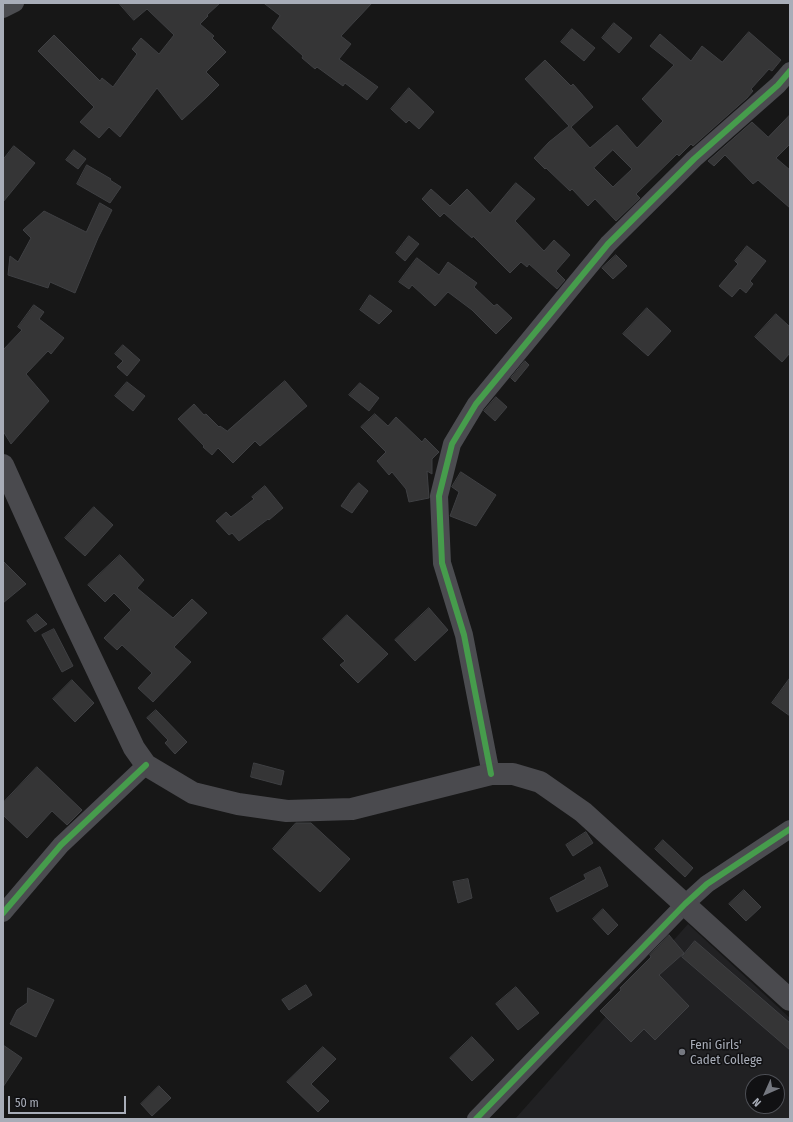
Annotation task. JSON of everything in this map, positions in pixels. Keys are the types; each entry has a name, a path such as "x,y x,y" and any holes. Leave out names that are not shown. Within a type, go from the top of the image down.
{"main road":[{"path":"3,465 67,607 134,748 146,765 193,793 238,804 287,812 352,809 491,774 513,774 540,782 583,812 790,1000"}],"street":[{"path":"3,9 15,3"},
{"path":"491,774 464,635 442,563 439,496 452,444 476,404 608,244 694,159 778,84 790,71"},
{"path":"3,913 61,845 146,765"},
{"path":"476,1119 685,904 707,884 790,829"}],"shaded area":[{"name":"Feni Girls' Cadet College","path":"688,924 790,1018 790,1119 515,1119"}],"building":[{"path":"119,3 220,3 200,24 214,36 212,38 226,52 206,72 219,85 182,120 157,88 120,137 109,127 99,138 80,122 94,107 38,51 54,35 100,81 102,78 113,87 137,54 132,49 141,38 159,54 174,35 147,9 134,20"},
{"path":"264,3 372,3 341,36 351,44 339,59 378,87 367,100 345,83 343,86 317,67 315,69 272,28 280,16"},
{"path":"614,23 632,38 619,53 602,38"},
{"path":"572,29 595,48 584,61 561,42"},
{"path":"749,32 781,60 772,71 769,69 751,89 753,91 747,98 693,146 691,144 679,156 677,154 636,194 640,198 616,221 595,199 588,206 572,189 570,191 534,158 549,142 569,126 525,79 545,60 571,86 573,84 593,107 571,127 590,148 617,125 637,148 663,121 642,99 674,65 650,46 660,34 691,61 702,46 722,62","holes":["613,150 632,169 613,187 594,168"]},
{"path":"409,88 434,112 419,129 409,120 406,123 391,109"},
{"path":"790,115 790,144 776,158 790,170 790,208 758,180 753,184 725,155 714,166 708,161 752,122 768,137"},
{"path":"14,146 35,163 3,202 3,160"},
{"path":"74,150 86,159 78,169 66,160"},
{"path":"87,165 111,179 110,180 121,187 110,203 77,184"},
{"path":"516,183 535,199 515,221 544,251 554,240 570,255 556,271 565,280 557,289 529,264 527,267 521,262 510,273 473,236 472,238 444,213 440,217 422,199 431,189 450,206 467,189 490,213"},
{"path":"100,203 112,210 98,238 75,293 50,282 48,288 8,275 10,256 18,262 31,238 23,230 44,211 86,232"},
{"path":"409,236 419,244 405,261 396,253"},
{"path":"747,246 766,261 750,281 753,284 746,293 740,288 732,297 719,286 738,264 735,261"},
{"path":"616,255 627,266 613,279 602,268"},
{"path":"417,258 439,275 448,262 477,283 474,287 494,306 497,304 512,318 496,334 472,310 448,292 435,306 412,285 409,289 399,282"},
{"path":"370,295 392,311 379,324 360,310"},
{"path":"34,305 44,312 39,319 64,338 51,354 48,351 26,374 49,401 11,444 3,431 3,350 22,330 18,327"},
{"path":"647,308 671,331 648,356 623,334"},
{"path":"776,314 790,327 790,353 782,362 755,337"},
{"path":"123,345 140,360 127,376 117,367 123,361 115,354"},
{"path":"525,361 529,365 515,382 511,378"},
{"path":"285,381 307,406 260,446 255,441 233,463 218,448 212,455 178,419 194,404 204,415 206,414 219,427 220,426 227,431"},
{"path":"127,382 145,396 133,411 115,396"},
{"path":"360,383 379,398 369,411 349,395"},
{"path":"496,397 507,407 495,421 484,411"},
{"path":"375,414 388,426 396,417 422,442 425,438 439,452 432,459 432,474 427,471 429,498 409,502 406,489 392,472 389,475 377,461 386,452 361,427"},
{"path":"461,472 496,495 476,526 450,516 459,492 452,487"},
{"path":"359,483 368,491 352,513 341,506"},
{"path":"265,486 283,508 269,520 268,519 239,541 232,533 229,535 216,521 226,512 231,517 254,499 252,497"},
{"path":"94,507 113,525 85,556 65,538"},
{"path":"120,555 144,580 137,588 173,618 192,599 207,613 174,647 191,662 153,702 138,688 152,673 122,645 117,650 104,638 131,610 114,593 105,602 88,585"},
{"path":"3,561 26,584 3,603"},
{"path":"429,608 448,630 415,661 395,640"},
{"path":"37,614 47,624 35,632 27,621"},
{"path":"347,615 388,654 358,683 340,665 345,661 323,639"},
{"path":"54,629 73,666 62,672 42,635"},
{"path":"790,678 790,716 772,703"},
{"path":"72,680 94,703 75,722 53,699"},
{"path":"156,710 187,742 175,754 165,743 168,740 147,718"},
{"path":"254,763 284,771 281,785 251,777"},
{"path":"37,767 82,810 67,825 52,811 27,838 3,815 3,803"},
{"path":"296,823 311,823 350,859 320,892 273,849"},
{"path":"586,832 593,843 573,856 566,845"},
{"path":"663,840 693,868 685,877 655,849"},
{"path":"600,867 608,886 557,912 550,898 586,879 584,875"},
{"path":"468,879 472,898 458,903 453,882"},
{"path":"744,890 761,907 746,921 729,904"},
{"path":"603,909 618,925 608,935 593,919"},
{"path":"669,935 684,953 659,975 689,1006 655,1040 644,1029 631,1042 600,1011 621,990 620,988 651,957 650,955"},
{"path":"695,941 790,1023 790,1050 682,957"},
{"path":"306,985 312,995 289,1010 282,1000"},
{"path":"516,987 539,1013 518,1030 496,1004"},
{"path":"28,988 54,1000 36,1037 10,1024 17,1010 27,1003"},
{"path":"472,1037 494,1060 472,1081 450,1058"},
{"path":"3,1045 22,1058 3,1087"},
{"path":"323,1047 336,1059 311,1084 329,1101 318,1112 287,1082"},
{"path":"159,1086 171,1098 152,1116 141,1104"}],"cycle path":[{"path":"491,774 464,635 442,563 439,496 452,444 476,404 608,244 694,159 778,85 790,71"},
{"path":"3,913 61,845 146,765"},
{"path":"476,1119 685,904 707,884 790,829"}],"place":[{"name":"Feni Girls' Cadet College","path":"682,1052"}]}
